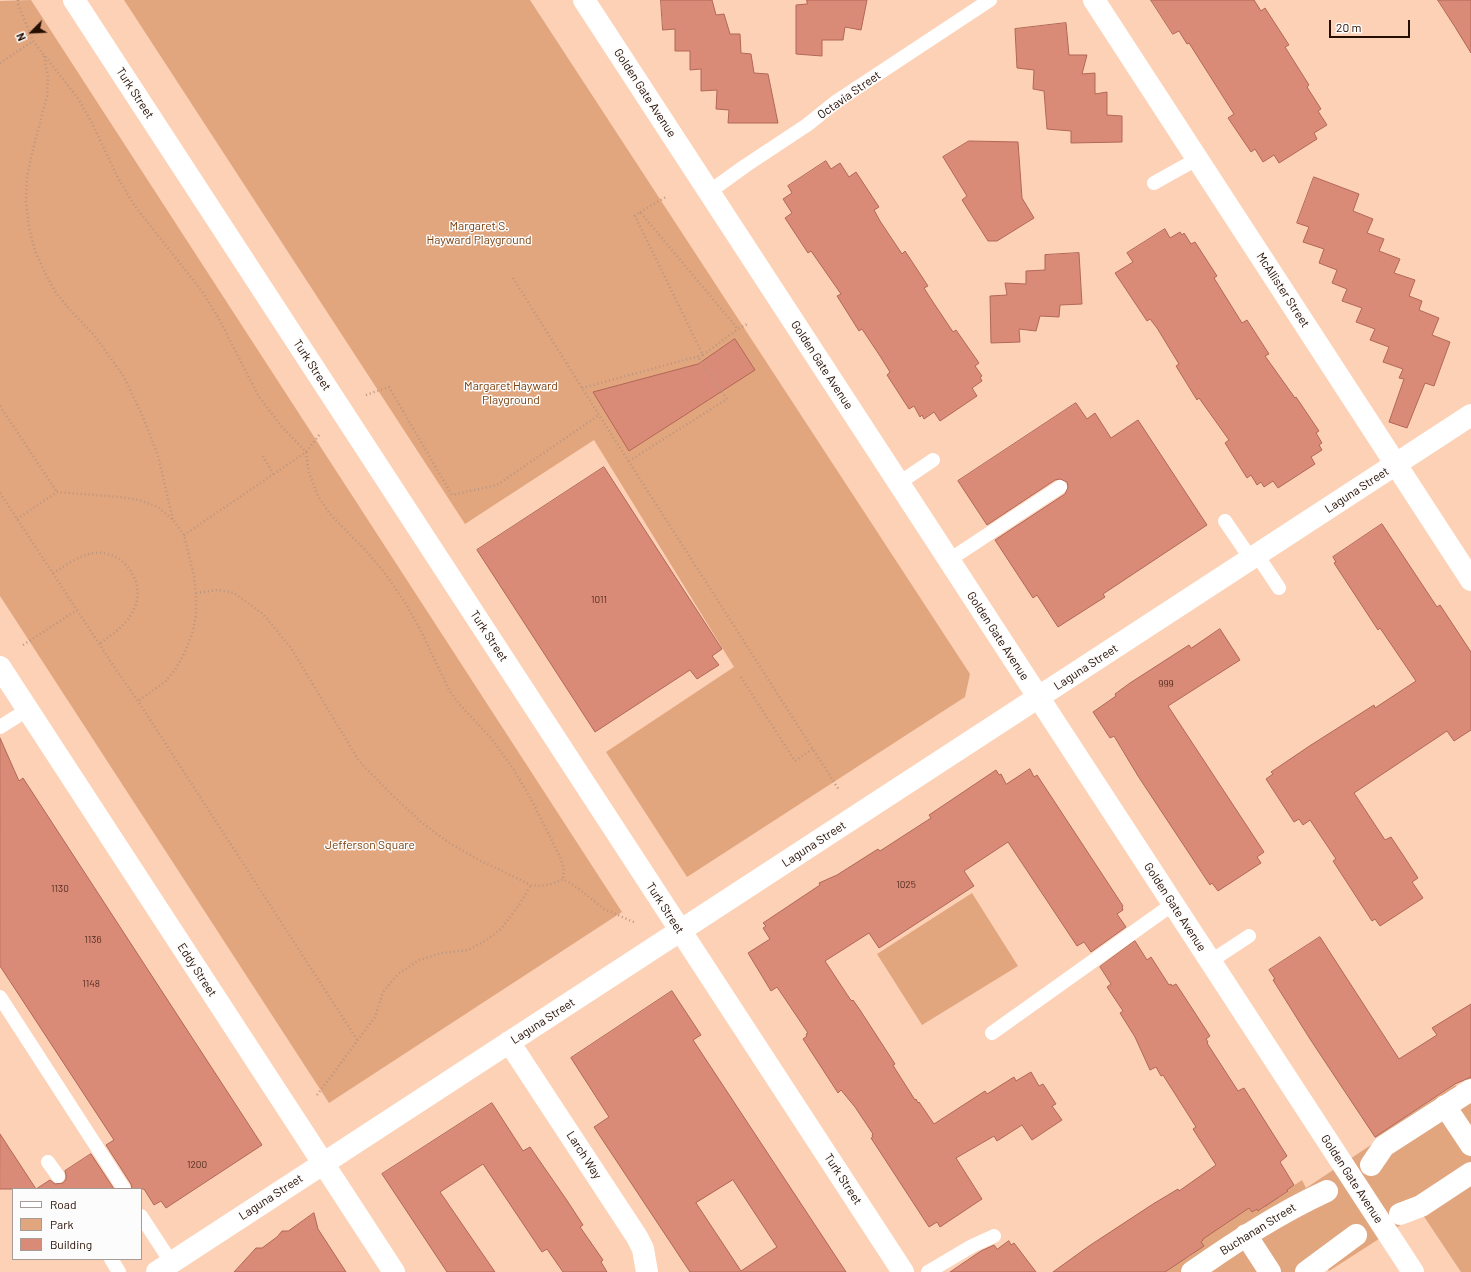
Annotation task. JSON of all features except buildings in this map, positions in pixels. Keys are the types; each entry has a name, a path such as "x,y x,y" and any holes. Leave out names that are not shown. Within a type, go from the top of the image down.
{"street":[{"name":"Turk Street","path":"74,0 903,1272"},
{"name":"Golden Gate Avenue","path":"584,0 1413,1272"},
{"name":"McAllister Street","path":"1094,0 1471,580"},
{"name":"Laguna Street","path":"164,1267 1471,415"},
{"name":"Eddy Street","path":"0,667 394,1272"},
{"name":"Larch Way","path":"509,1042 638,1237 643,1249 647,1272"},
{"path":"1371,1165 1384,1146 1471,1090"},
{"path":"1445,1106 1471,1145"},
{"path":"1400,1214 1421,1206 1471,1173"},
{"name":"Buchanan Street","path":"1192,1272 1246,1235 1298,1204 1326,1191"},
{"path":"1246,1235 1270,1272"},
{"path":"1306,1272 1356,1235"}],"lane":[{"name":"Octavia Street","path":"709,192 807,125 837,101 990,0"},
{"path":"1154,183 1197,159"},
{"path":"898,483 933,460"},
{"path":"949,560 1060,487"},
{"path":"1226,521 1279,588"},
{"path":"0,728 27,710"},
{"path":"992,1033 1173,904"},
{"path":"1211,962 1249,936"},
{"path":"0,997 123,1188"},
{"path":"48,1162 58,1176"},
{"path":"142,1218 164,1267"},
{"path":"928,1272 972,1246 994,1236"},
{"path":"112,1260 119,1272"}],"path":[{"path":"18,0 18,4 34,41 77,97 91,121 117,176 134,205 190,275 214,310 258,395 272,415 306,452 309,473 318,496 330,514 384,572 406,604 420,629 450,692 494,743 520,780 560,857 564,869 562,879 553,884 538,886 530,885 479,860 448,842 421,822 390,793 360,761 291,648 263,614 234,593 218,590 196,592"},
{"path":"0,63 34,41"},
{"path":"43,54 48,77 47,96 27,178 26,202 30,233 35,251 44,273 56,293 94,335 124,377 143,417 158,456 173,520"},
{"path":"666,197 635,216 703,355"},
{"path":"640,212 738,329"},
{"path":"513,278 838,790"},
{"path":"582,388 703,355 748,322"},
{"path":"629,461 727,399 697,356"},
{"path":"366,395 389,386 452,495 497,485 599,415"},
{"path":"0,406 57,492"},
{"path":"184,535 306,452 320,434"},
{"path":"263,456 274,475"},
{"path":"17,519 57,492 120,497 139,500 158,507 173,520 184,535 190,555 196,592 196,616 192,634 185,652 176,668 166,681 138,701"},
{"path":"0,493 138,701 358,1041"},
{"path":"53,573 83,555 95,553 106,554 118,558 130,569 137,582 135,608 128,620 119,630 99,644"},
{"path":"23,645 77,610"},
{"path":"741,677 795,761 812,749"},
{"path":"562,879 578,888 604,909 636,923"},
{"path":"317,1095 375,1017 383,992 398,974 419,960 442,953 468,950 485,941 501,929 519,906 530,885"}],"green space":[{"name":"Jefferson Square","path":"31,0 622,912 329,1103 0,596 0,1"},
{"name":"Margaret S. Hayward Playground","path":"124,0 530,0 970,674 965,697 687,877 606,752 734,667 594,440 465,524"},
{"path":"972,893 1018,966 922,1025 877,954"},
{"path":"1471,1075 1471,1272 1461,1272 1421,1212 1329,1271 1325,1265 1314,1272 1164,1272 1183,1254 1185,1259 1193,1254 1203,1240 1200,1236 1215,1225 1218,1229 1230,1221 1247,1204 1252,1212 1257,1209 1259,1211 1265,1207 1264,1205 1277,1196 1278,1198 1302,1180 1306,1188 1377,1141 1375,1137 1455,1085 1457,1086 1467,1080 1466,1078"}],"park label":[{"name":"Margaret Hayward Playground","path":"511,393"}]}
